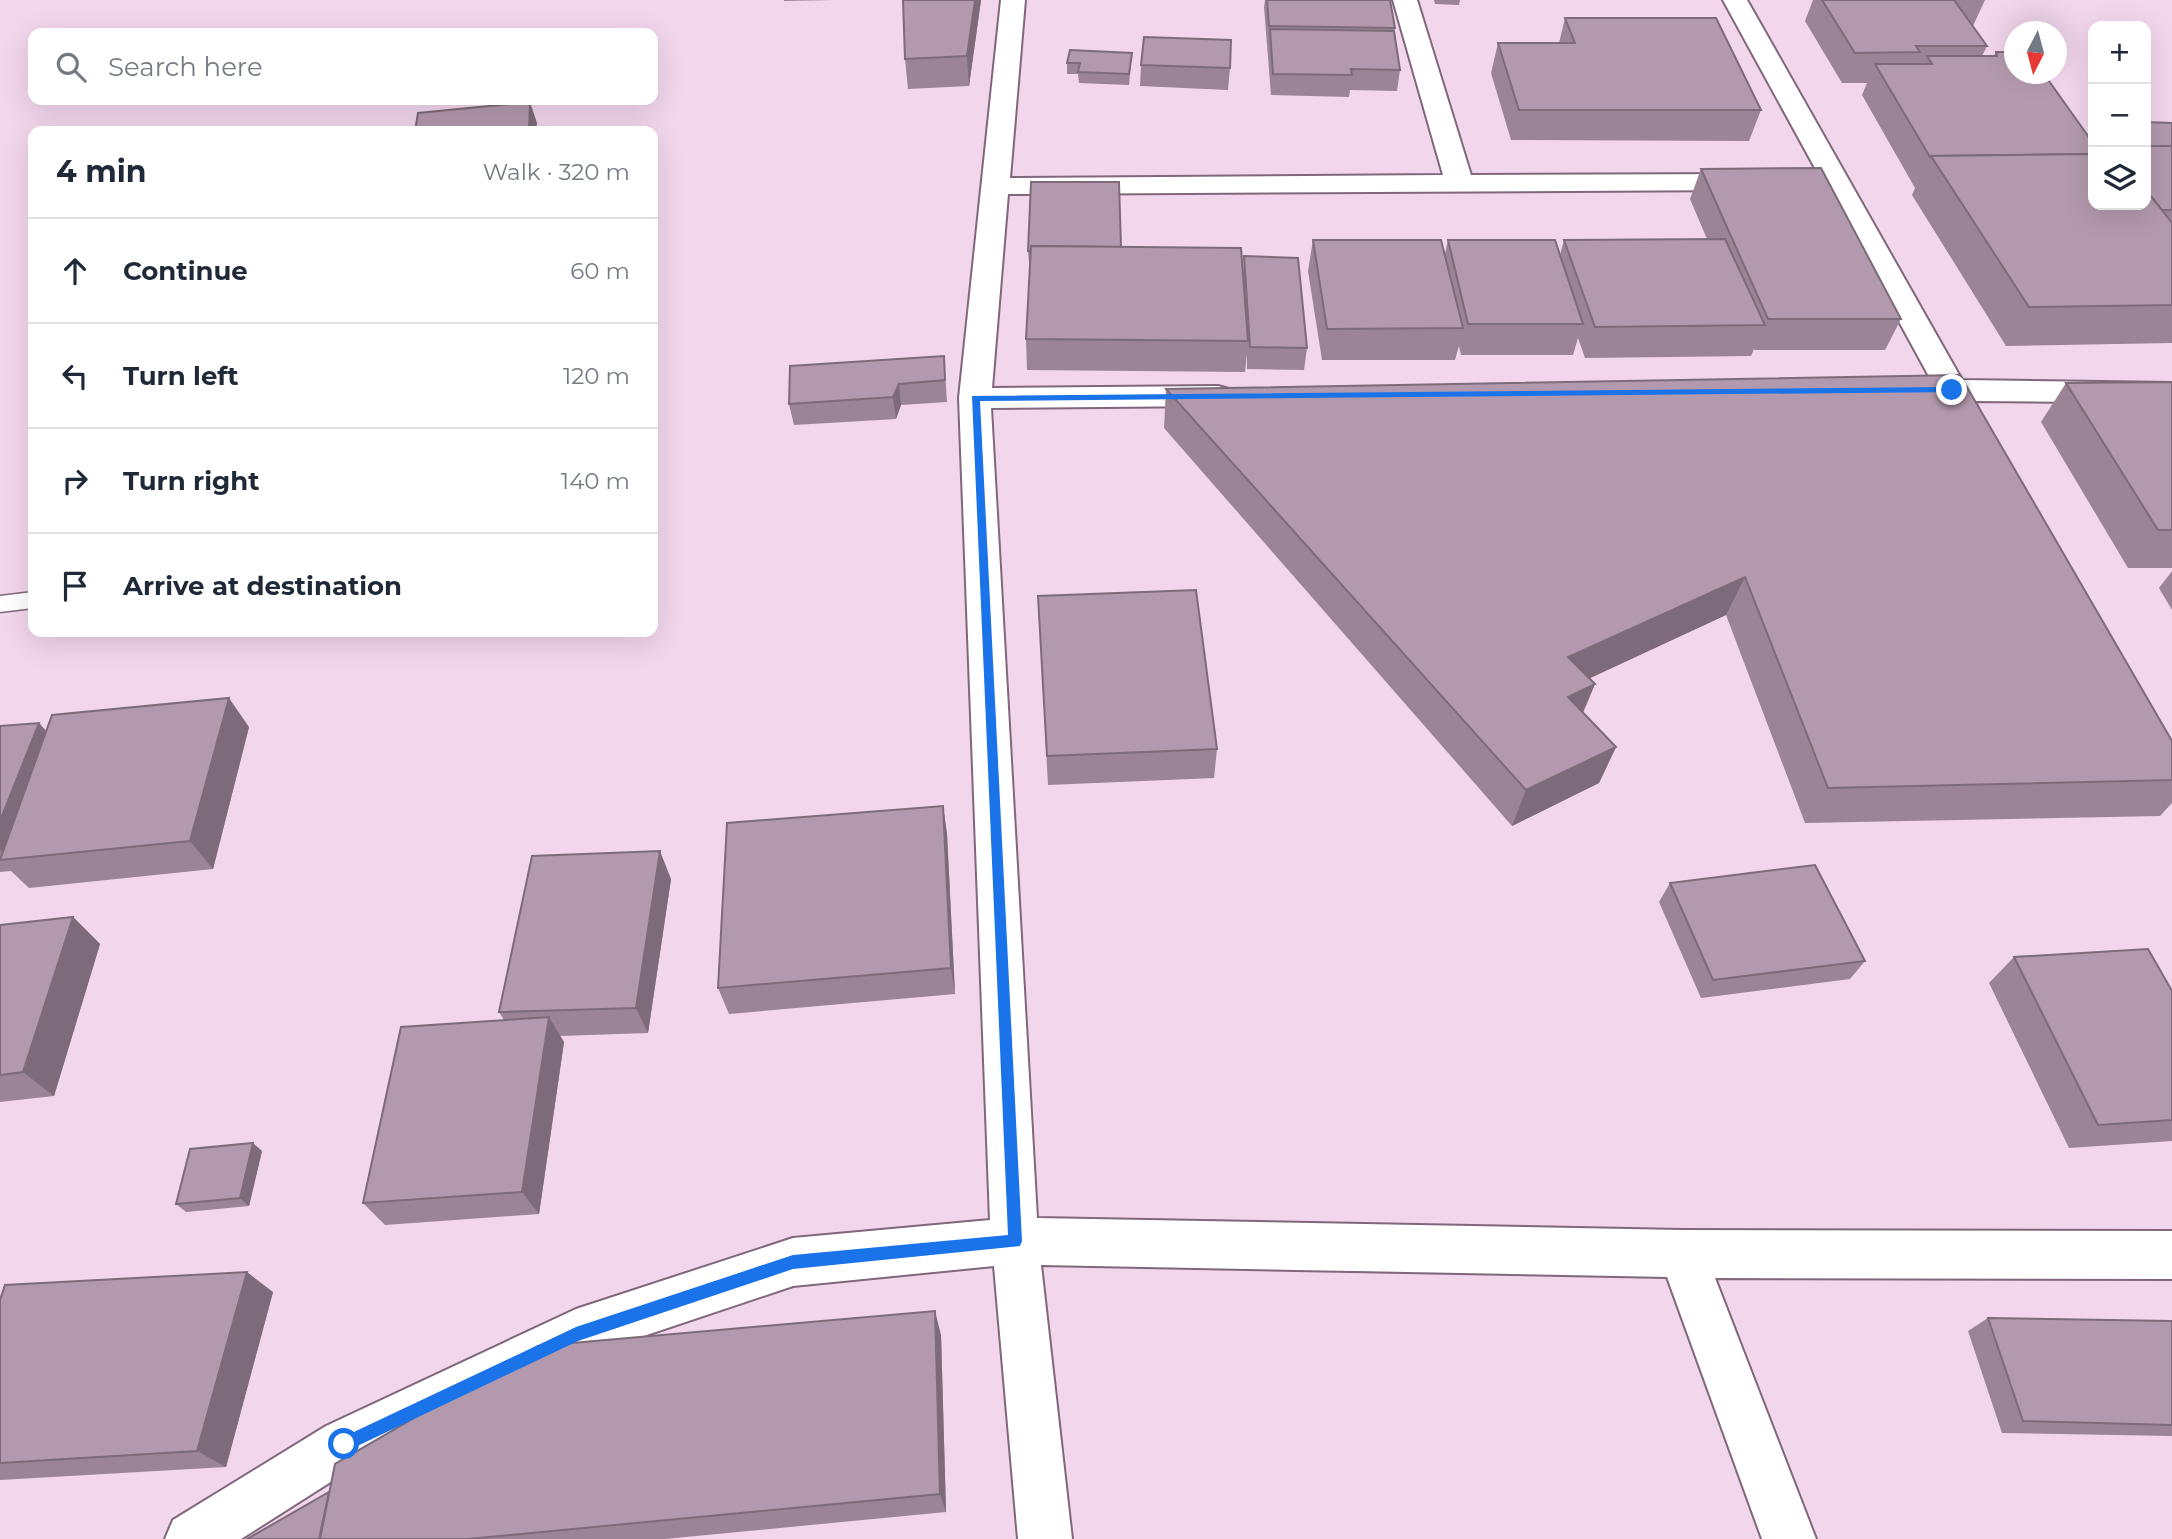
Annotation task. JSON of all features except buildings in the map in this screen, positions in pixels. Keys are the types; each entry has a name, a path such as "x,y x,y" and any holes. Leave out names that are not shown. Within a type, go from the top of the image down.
{"street":[{"path":"1013,0 975,398 1015,1241 1045,1539"},
{"path":"1405,0 1458,182"},
{"path":"1735,0 1822,182 1979,438"},
{"path":"996,186 1766,182"},
{"path":"1883,391 2172,393"},
{"path":"975,398 1241,396"},
{"path":"192,1539 344,1444 576,1334 793,1262 1015,1241 1682,1254 2172,1255"},
{"path":"1682,1254 1789,1539"}],"lane":[{"path":"0,604 28,601"}],"route":[{"path":"344,1444 576,1334 793,1262 1015,1241 975,398 1952,390"}]}
